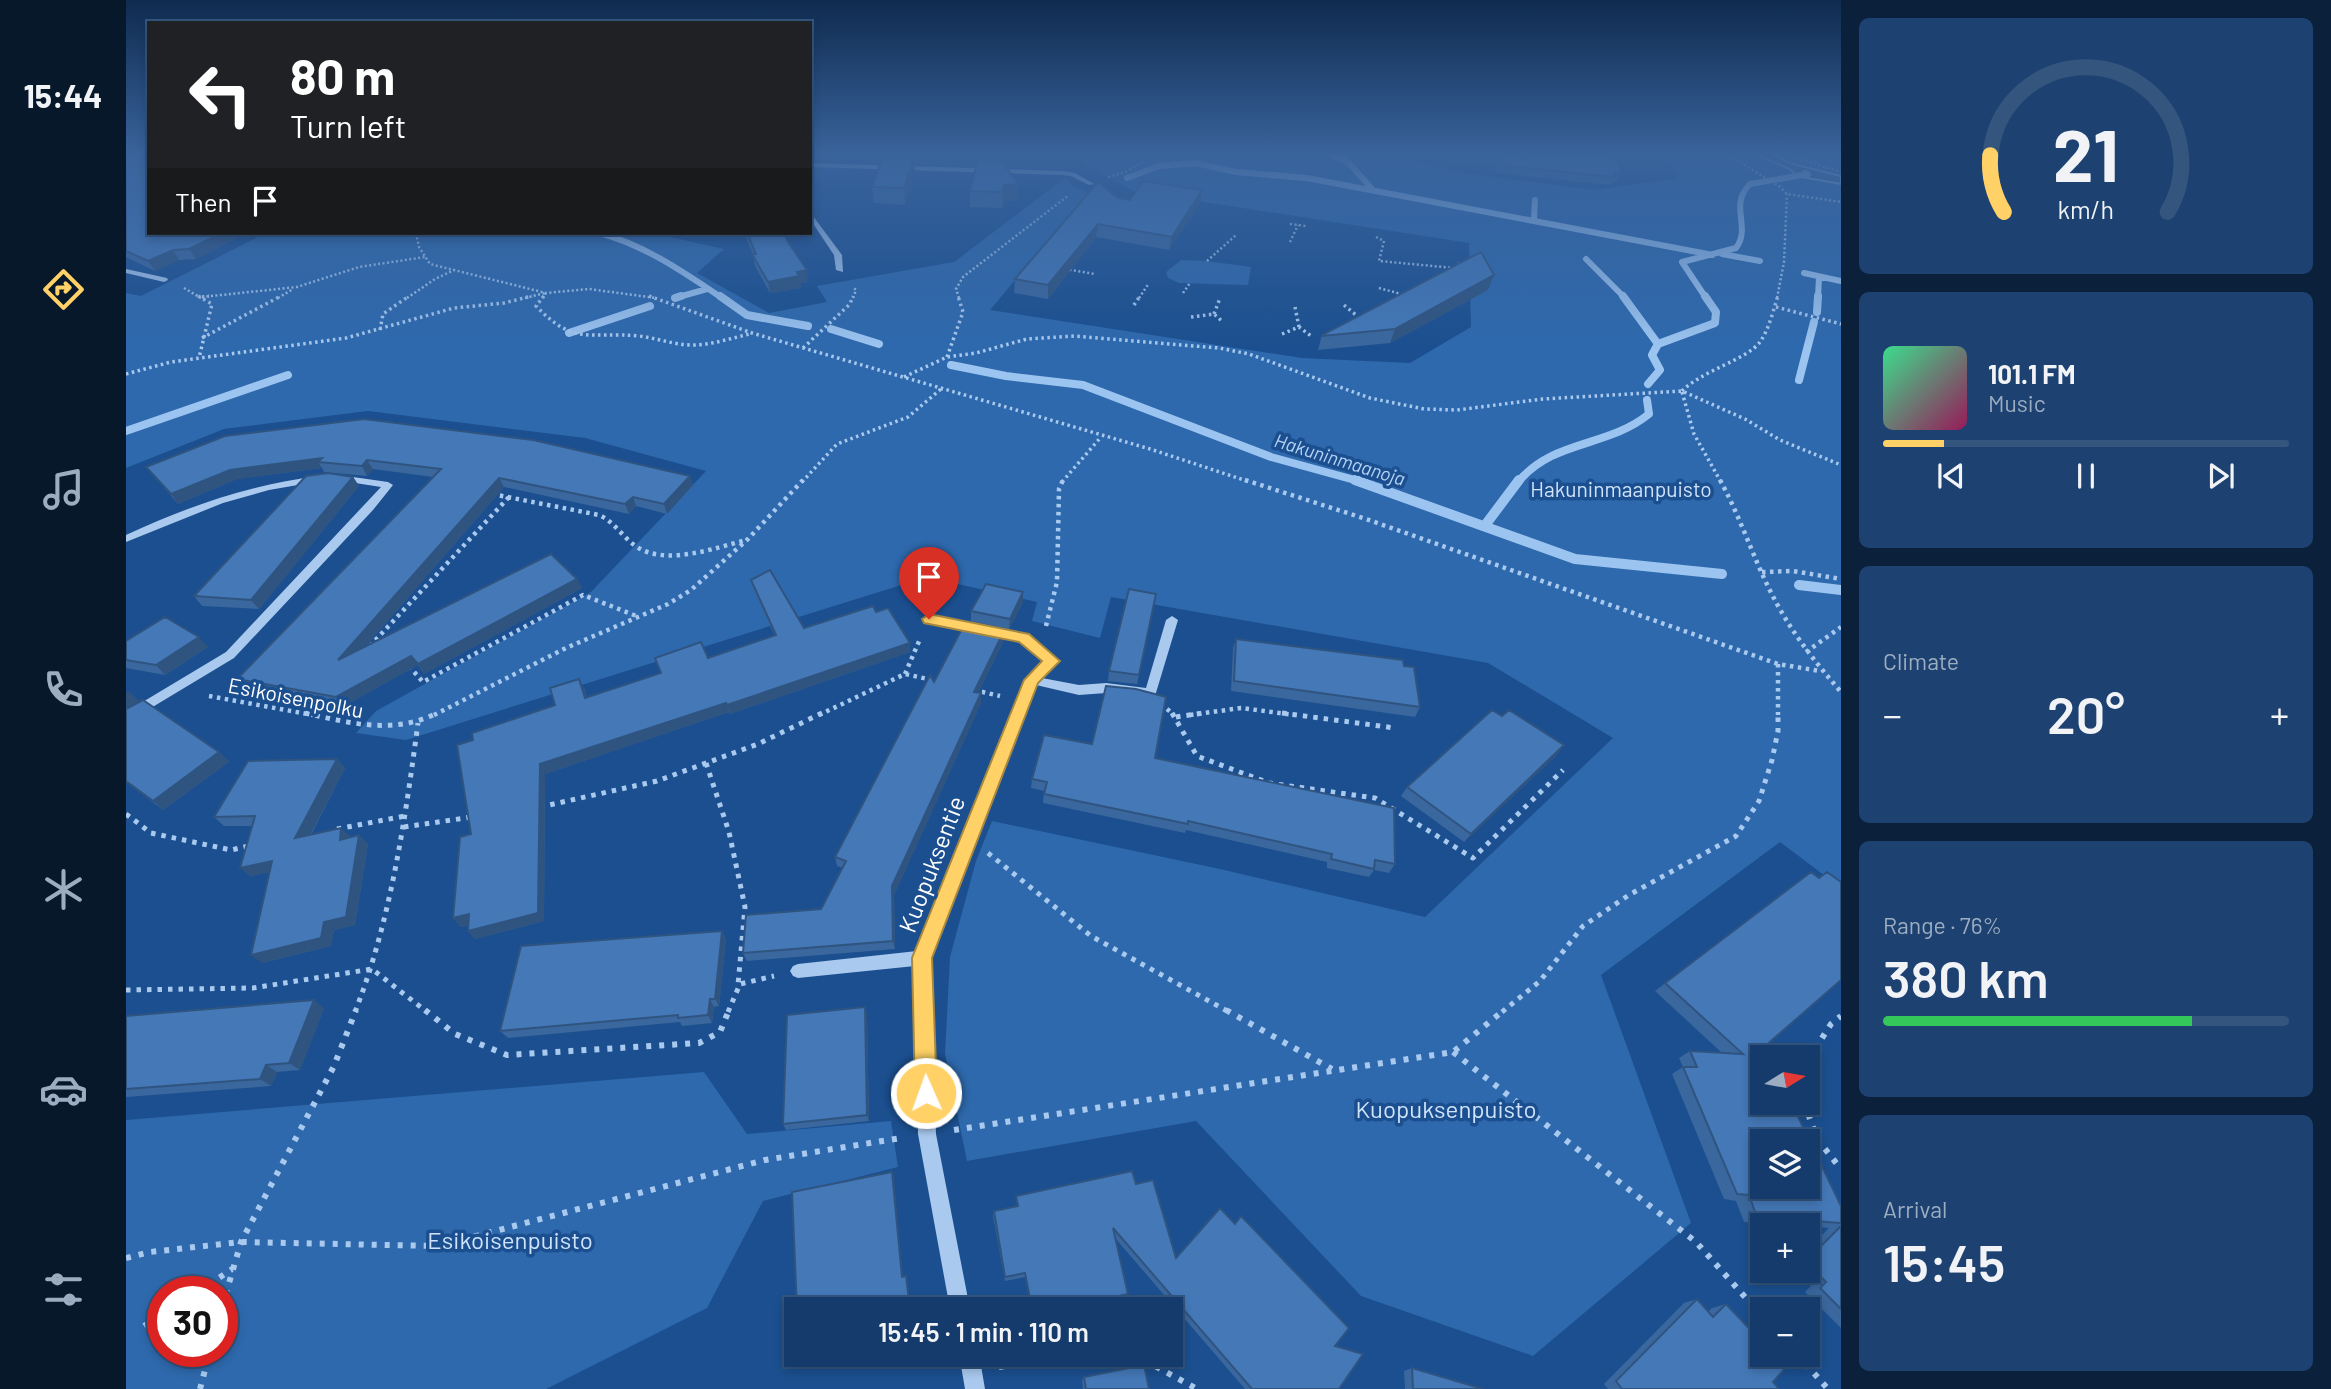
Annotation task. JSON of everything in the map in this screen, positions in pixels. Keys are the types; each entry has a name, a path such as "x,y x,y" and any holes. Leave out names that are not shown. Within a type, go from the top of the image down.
{"street":[{"path":"813,218 838,255 840,270"},
{"path":"126,271 164,280"},
{"path":"126,539 238,494 264,487 334,477 388,485 230,654 126,718"},
{"path":"929,619 1023,638 1052,661"},
{"path":"1032,680 1079,690 1106,688 1151,694 1172,620"},
{"name":"Kuopuksentie","path":"958,1297 927,1134 922,958 1022,702 1032,680 1052,661"},
{"path":"798,971 922,958"},
{"path":"971,1367 975,1389"}],"path":[{"path":"947,357 962,312 957,289 963,277 1039,218"},
{"path":"1682,391 1696,376 1734,360 1759,344 1776,307 1786,262 1785,218"},
{"path":"1290,224 1306,226"},
{"path":"1290,242 1298,225"},
{"path":"416,235 419,247 430,264 546,293"},
{"path":"1207,261 1236,235"},
{"path":"1376,237 1384,241 1379,261 1458,267 1459,260"},
{"path":"202,297 296,287 359,267 425,257"},
{"path":"1436,266 1442,270"},
{"path":"1060,268 1096,274"},
{"path":"380,330 383,314 407,300 437,275 455,270"},
{"path":"803,348 850,304 856,290 840,270"},
{"path":"164,280 212,304 199,358"},
{"path":"1134,305 1149,283"},
{"path":"1183,293 1190,284"},
{"path":"202,338 259,310 296,287"},
{"path":"1379,288 1415,298"},
{"path":"126,374 172,362 346,338 454,308 504,303 546,293 589,289 645,295 752,333 1101,437 1150,449 1366,519 1778,664 1820,671"},
{"path":"546,293 536,306 548,321 569,333 596,338 637,336 692,345 752,333"},
{"path":"1214,314 1220,298"},
{"path":"1343,305 1368,324"},
{"path":"1295,307 1301,331 1311,336"},
{"path":"1776,307 1841,324"},
{"path":"1191,317 1214,314 1223,322"},
{"path":"1282,334 1299,327"},
{"path":"904,377 947,357 976,353 1041,337 1074,336 1219,348 1276,362 1370,398 1424,409 1457,410 1543,399 1682,391 1745,419 1780,440 1841,464"},
{"path":"231,1276 241,1242 334,1066 372,969 404,827 418,723 566,648 639,617 691,590 748,539 837,444 908,417 941,389"},
{"path":"1682,391 1694,434 1738,512 1776,602 1806,652 1841,692"},
{"path":"1052,661 1046,628 1057,582 1059,489 1062,481 1101,437"},
{"path":"483,492 600,515 616,526 638,549 675,555 748,539"},
{"path":"366,652 509,497"},
{"path":"1762,572 1793,571 1841,579"},
{"path":"406,663 423,682 583,595 639,617"},
{"path":"905,674 929,619"},
{"path":"1806,652 1841,627"},
{"path":"381,634 389,644"},
{"path":"126,1258 150,1252 241,1242 438,1246 765,1160 1453,1052 1540,981 1583,926 1629,895 1736,836 1759,802 1772,760 1778,731 1778,664"},
{"path":"533,808 657,781 758,744 905,674 944,683"},
{"path":"970,689 1022,702"},
{"name":"Esikoisenpolku","path":"169,691 251,702 370,727 418,723"},
{"path":"1151,694 1176,717 1197,757 1269,783 1376,799 1473,858 1563,770"},
{"path":"1176,717 1241,708 1395,728"},
{"path":"126,990 253,988 372,969 455,1034 507,1055 699,1043 720,1032 738,986 745,907 729,832 706,763"},
{"path":"126,814 150,833 232,850 258,845"},
{"path":"325,831 405,816"},
{"path":"404,827 481,816"},
{"path":"979,846 1091,936 1332,1069"},
{"path":"738,986 798,971"},
{"path":"1818,1045 1831,1024 1841,1016"},
{"path":"1453,1052 1696,1242 1750,1303"},
{"path":"1809,1115 1817,1139 1841,1169"},
{"path":"222,1276 233,1269"},
{"path":"200,1389 206,1367"},
{"path":"995,1368 1003,1367"},
{"path":"1157,1367 1197,1389"},
{"path":"1809,1367 1828,1389"}],"green space":[{"name":"Hakuninmaanpuisto","path":"1012,218 1067,218 990,310 1302,358 1410,363 1471,327 1469,243 1307,218 1841,218 1841,888 1780,842 1601,975 1691,1223 1533,1356 1361,1296 1196,1121 967,1161 945,1054 950,957 976,861 992,821 1220,869 1425,917 1613,738 1488,663 1111,597 1100,638 1032,621 1037,602 927,577 406,740 356,733 376,711 591,592 706,471 585,438 368,411 224,429 126,468 126,293 141,296 262,235 661,235 724,249 697,273 769,313 827,302 817,286 954,262"},
{"path":"1181,260 1251,267 1248,285 1179,283 1168,278 1166,272"},
{"name":"Esikoisenpuisto","path":"704,1072 747,1134 891,1121 898,1167 763,1201 707,1308 546,1389 126,1389 126,1120"}],"building":[{"path":"126,218 147,218 147,235 218,235 189,249 173,250 148,261 126,251"},
{"path":"1067,218 1184,218 1172,237 1098,224 1048,285 1015,279"},
{"path":"748,235 785,235 807,270 797,272 799,276 768,282 752,254 756,254"},
{"path":"1481,252 1494,275 1395,329 1322,336 1322,335"},
{"path":"364,419 533,440 690,476 664,504 633,497 625,504 499,478 338,660 551,554 577,579 418,664 411,656 336,697 237,679 441,469 367,460 362,466 318,462 322,458 230,470 171,494 146,467 225,436"},
{"path":"328,473 353,477 251,600 194,596 306,476"},
{"path":"770,570 804,628 873,606 876,612 888,608 910,643 540,764 538,913 468,931 469,914 453,918 460,837 471,834 457,745 473,740 472,733 555,705 550,688 579,679 585,698 661,673 655,658 701,642 708,658 776,635 751,580"},
{"path":"986,584 1023,592 1010,619 971,611"},
{"path":"1129,589 1156,594 1139,675 1109,671"},
{"path":"165,617 199,637 156,665 126,660 126,641"},
{"path":"965,623 1004,631 974,692 981,693 892,886 893,941 743,953 746,915 821,909 846,861 835,857 930,675 934,682"},
{"path":"1236,639 1403,660 1404,666 1414,667 1420,707 1234,681"},
{"path":"1106,686 1136,689 1166,697 1155,758 1394,808 1395,864 1375,860 1374,869 1331,859 1332,854 1188,821 1188,824 1044,794 1047,782 1032,779 1044,735 1092,744"},
{"path":"143,700 219,752 153,801 126,781 126,709"},
{"path":"1492,710 1502,716 1509,710 1564,745 1471,834 1407,787"},
{"path":"337,759 295,838 341,828 340,840 359,835 346,917 324,922 321,938 251,955 272,861 240,868 255,816 214,817 248,761"},
{"path":"1811,872 1819,878 1827,872 1841,882 1841,980 1766,1045 1750,1045 1750,1115 1797,1115 1804,1129 1750,1129 1750,1198 1749,1195 1737,1194 1683,1067 1697,1067 1690,1051 1743,1054 1665,983"},
{"path":"722,931 715,999 710,999 708,1015 678,1018 678,1015 500,1031 521,946"},
{"path":"314,1000 289,1063 266,1065 260,1079 126,1089 126,1016"},
{"path":"865,1007 867,1115 783,1124 787,1015"},
{"path":"1820,1162 1841,1206 1841,1223 1820,1222 1820,1213 1756,1213 1750,1199 1820,1199"},
{"path":"1132,1171 1136,1184 1153,1180 1176,1258 1220,1208 1235,1224 1241,1216 1349,1328 1335,1346 1363,1354 1339,1389 1252,1389 1183,1309 1183,1297 1173,1297 1113,1228 1128,1294 1115,1297 1030,1297 1025,1273 1005,1277 994,1211 1018,1206 1016,1196"},
{"path":"892,1172 902,1277 906,1276 909,1297 796,1297 792,1192"},
{"path":"1841,1226 1841,1309 1820,1288 1826,1282 1820,1276 1820,1247"},
{"path":"1697,1299 1713,1317 1726,1304 1750,1329 1750,1367 1786,1367 1773,1382 1779,1389 1622,1389 1616,1381"},
{"path":"1144,1367 1149,1389 1086,1389 1084,1377"},
{"path":"1412,1368 1483,1389 1413,1389"}],"waterway":[{"path":"1517,218 1711,255"},
{"path":"1711,255 1736,248 1742,232 1741,218"},
{"name":"Hakuninmaanoja","path":"605,235 647,252 722,298"},
{"path":"1722,254 1760,261"},
{"path":"1706,298 1682,262 1711,255"},
{"path":"1586,259 1623,296"},
{"path":"1804,273 1841,281"},
{"path":"1818,298 1819,277"},
{"path":"681,296 675,298 707,289"},
{"name":"Hakuninmaanoja","path":"720,296 747,315 808,326"},
{"path":"1623,296 1658,344"},
{"path":"1658,344 1715,323 1716,312 1705,296"},
{"path":"1817,312 1818,296"},
{"path":"569,333 650,306"},
{"path":"1799,380 1814,322"},
{"name":"Hakuninmaanoja","path":"831,329 879,344"},
{"path":"1648,384 1660,370 1652,355 1658,344"},
{"name":"Hakuninmaanoja","path":"951,365 1006,376 1083,385 1271,457 1356,480"},
{"path":"126,431 288,375"},
{"path":"1518,482 1532,468 1548,458 1633,425 1649,414 1647,400"},
{"name":"Hakuninmaanoja","path":"1356,480 1362,482"},
{"name":"Hakuninmaanoja","path":"1356,480 1575,559 1722,574"},
{"path":"1486,524 1519,480"},
{"name":"Hakuninmaanoja","path":"1799,585 1841,590"}],"route":[{"path":"926,1093 922,958 1022,702 1032,680 1052,661 1023,638 929,619"}],"park label":[{"name":"Kuopuksenpuisto","path":"1446,1108"}]}
